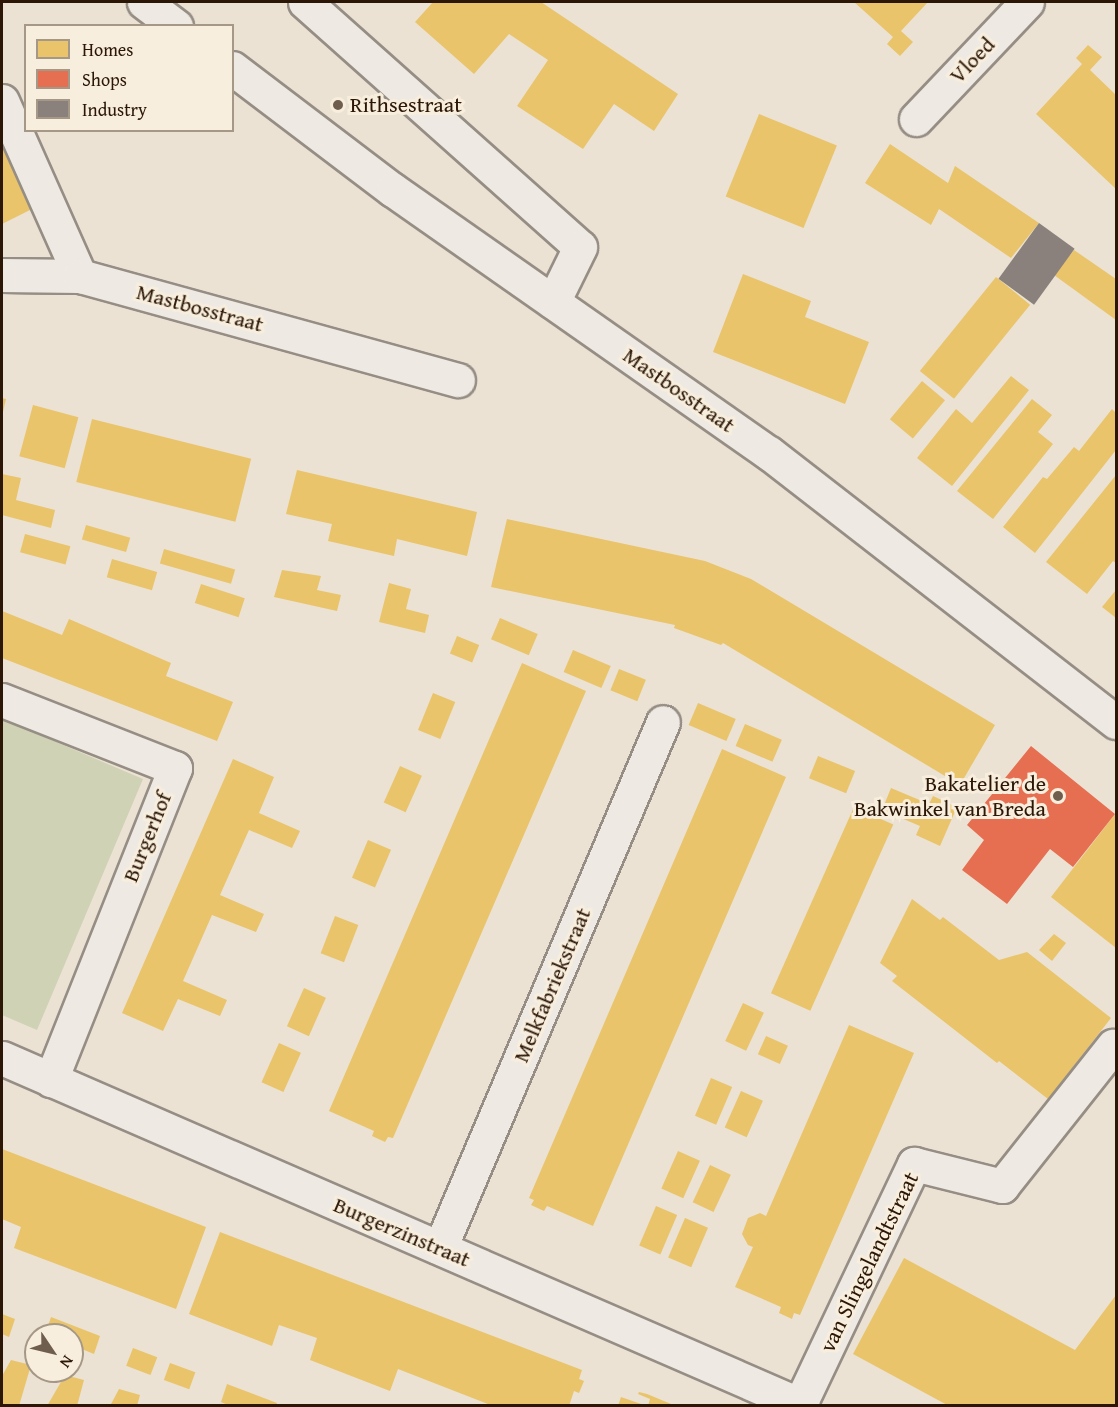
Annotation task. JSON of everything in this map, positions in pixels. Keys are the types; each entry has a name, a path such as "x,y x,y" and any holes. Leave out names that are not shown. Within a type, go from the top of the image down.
{"street":[{"path":"144,2 173,24"},
{"path":"305,2 580,247 553,302"},
{"name":"Vloed","path":"916,119 1027,2"},
{"name":"Mastbosstraat","path":"234,70 393,190 769,453 1116,722"},
{"path":"2,101 80,276"},
{"name":"Mastbosstraat","path":"2,275 80,276 458,380"},
{"name":"Burgerhof","path":"2,700 175,768 51,1080"},
{"name":"Melkfabriekstraat","path":"440,1248 663,722"},
{"name":"van Slingelandtstraat","path":"801,1405 914,1164 1002,1186 1113,1046"},
{"name":"Burgerzinstraat","path":"2,1058 801,1405"}],"green space":[{"path":"2,719 143,779 37,1030 2,1015"}],"building: Homes":[{"path":"433,2 541,2 678,94 654,131 614,104 583,149 517,106 548,60 509,34 474,74 415,22"},
{"path":"854,2 928,2 901,31 913,42 900,56 887,44 893,37"},
{"path":"1088,45 1102,57 1090,70 1116,95 1116,189 1036,114 1082,64 1076,58"},
{"path":"759,114 837,145 804,228 726,197"},
{"path":"2,138 36,207 2,224"},
{"path":"890,144 948,183 955,166 1039,223 1011,258 939,209 931,225 865,183"},
{"path":"1074,250 1116,279 1116,320 1054,275"},
{"path":"743,274 811,301 805,317 869,342 845,404 713,352"},
{"path":"996,277 1030,305 954,399 920,371"},
{"path":"1011,376 1029,390 952,486 917,458 956,409 972,423"},
{"path":"922,381 945,400 913,439 890,419"},
{"path":"2,398 6,399 2,416"},
{"path":"1032,399 1052,415 1038,432 1053,444 993,519 957,491"},
{"path":"33,405 78,417 65,468 19,456"},
{"path":"1112,409 1116,413 1116,450 1035,553 1003,527 1043,477 1047,479 1074,447 1079,451"},
{"path":"92,419 251,459 235,522 76,482"},
{"path":"297,470 477,512 467,556 397,539 394,556 328,541 332,524 286,514"},
{"path":"2,474 21,478 16,500 55,510 51,528 2,515"},
{"path":"1116,475 1116,563 1113,561 1087,594 1046,562"},
{"path":"507,519 705,561 751,579 995,725 960,785 723,643 721,645 674,628 675,625 491,587"},
{"path":"86,525 130,538 126,552 82,539"},
{"path":"25,534 70,546 65,565 20,552"},
{"path":"164,549 235,569 231,584 160,563"},
{"path":"112,559 157,572 152,590 107,577"},
{"path":"282,570 321,576 317,590 341,595 337,611 274,597"},
{"path":"389,583 411,589 406,609 429,615 425,633 379,622"},
{"path":"201,584 245,598 239,617 195,603"},
{"path":"1116,590 1116,618 1102,607"},
{"path":"2,611 62,635 69,619 171,663 166,676 233,702 217,741 2,658"},
{"path":"500,618 538,634 529,655 491,639"},
{"path":"457,636 479,645 472,663 450,654"},
{"path":"573,650 611,666 601,688 564,672"},
{"path":"522,663 586,691 393,1138 388,1137 385,1142 372,1136 374,1131 329,1111"},
{"path":"619,669 646,680 637,701 610,690"},
{"path":"433,693 455,702 440,739 418,730"},
{"path":"698,703 736,719 726,741 689,725"},
{"path":"745,724 782,740 772,762 736,746"},
{"path":"722,749 786,777 593,1226 547,1206 544,1211 531,1205 534,1200 529,1198"},
{"path":"818,756 855,771 846,793 809,778"},
{"path":"233,759 274,777 259,813 300,831 292,848 249,830 220,895 264,914 256,932 212,915 183,981 227,1000 220,1016 178,999 163,1031 122,1013"},
{"path":"400,766 422,776 406,812 384,803"},
{"path":"891,788 929,804 933,796 957,807 940,846 916,835 920,826 882,810"},
{"path":"854,807 893,824 810,1011 771,993"},
{"path":"1116,815 1116,948 1051,897"},
{"path":"368,840 391,850 375,888 352,878"},
{"path":"912,899 940,920 943,917 999,960 1027,952 1111,1018 1048,1099 999,1061 997,1063 892,981 897,976 880,963"},
{"path":"335,916 358,925 344,962 321,953"},
{"path":"1054,934 1066,943 1052,961 1039,950"},
{"path":"304,988 326,998 309,1036 287,1026"},
{"path":"743,1003 764,1013 746,1051 725,1041"},
{"path":"849,1025 914,1053 800,1315 794,1313 792,1319 779,1313 781,1307 735,1287 753,1247 748,1245 742,1234 748,1218 760,1213 766,1216"},
{"path":"766,1036 788,1046 780,1064 758,1054"},
{"path":"279,1043 301,1053 283,1092 262,1082"},
{"path":"711,1078 732,1087 716,1125 695,1116"},
{"path":"741,1091 763,1101 747,1137 725,1128"},
{"path":"2,1149 206,1227 176,1309 14,1248 21,1227 2,1219"},
{"path":"678,1151 700,1161 683,1198 661,1188"},
{"path":"710,1165 731,1175 714,1212 693,1202"},
{"path":"656,1206 677,1215 660,1255 639,1246"},
{"path":"685,1218 708,1228 691,1267 668,1258"},
{"path":"220,1232 582,1370 579,1379 584,1381 579,1393 574,1391 569,1406 493,1406 398,1369 390,1391 310,1360 317,1338 279,1325 272,1346 189,1314"},
{"path":"904,1258 1075,1350 1116,1295 1116,1406 949,1406 853,1354"},
{"path":"2,1314 15,1319 9,1337 2,1334"},
{"path":"51,1317 66,1323 49,1323"},
{"path":"84,1330 100,1336 94,1354 84,1350"},
{"path":"133,1348 157,1357 150,1375 126,1366"},
{"path":"11,1360 24,1363 26,1383 19,1406 2,1406 2,1376"},
{"path":"170,1363 195,1372 189,1389 164,1380"},
{"path":"60,1383 83,1383 77,1406 47,1406"},
{"path":"227,1384 277,1403 276,1406 230,1406 221,1402"},
{"path":"119,1389 140,1395 137,1406 110,1406"},
{"path":"639,1392 676,1406 648,1406 650,1399 638,1394"},
{"path":"621,1397 644,1405 644,1406 618,1406"}],"building: Shops":[{"path":"1031,746 1115,814 1073,867 1050,849 1007,904 962,870 984,840 967,825"}],"building: Industry":[{"path":"1039,223 1075,249 1034,305 998,279"}],"place":[{"name":"Rithsestraat","path":"338,105"},
{"name":"Bakatelier de Bakwinkel van Breda","path":"1058,796"}]}
